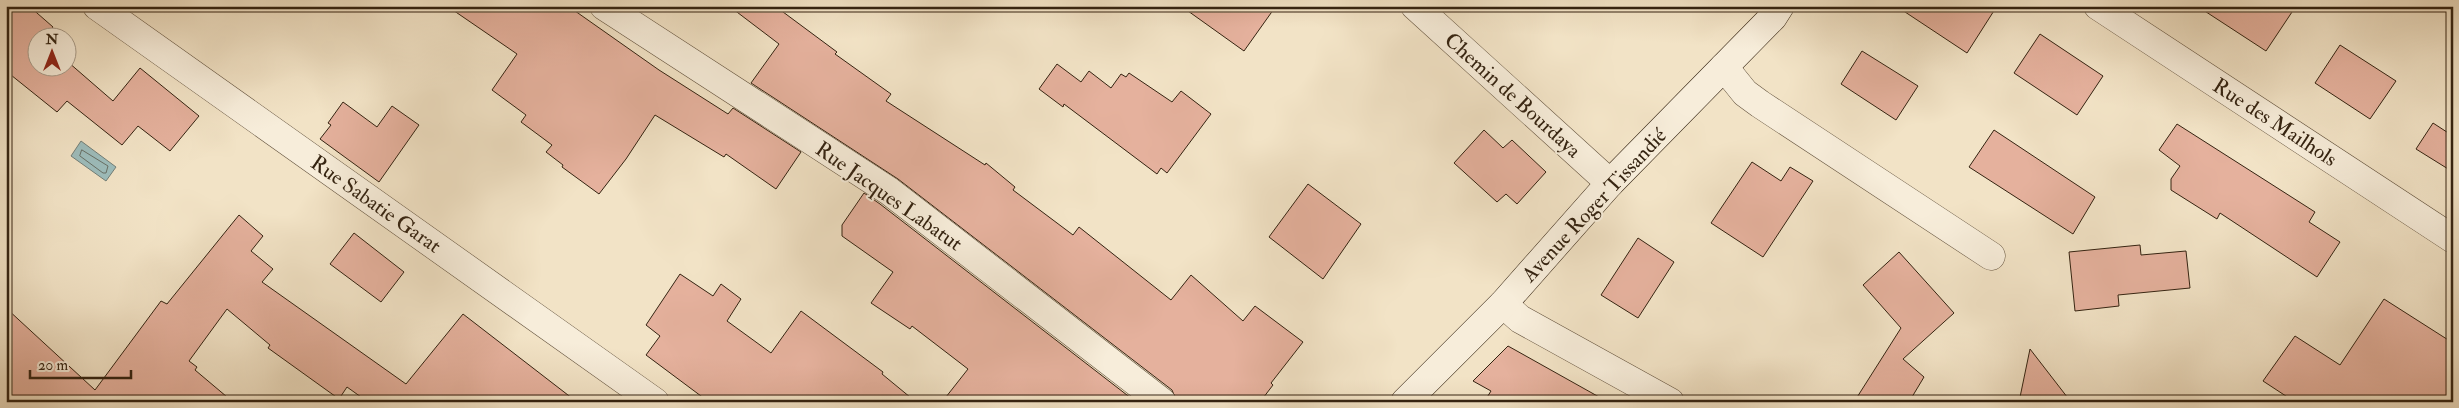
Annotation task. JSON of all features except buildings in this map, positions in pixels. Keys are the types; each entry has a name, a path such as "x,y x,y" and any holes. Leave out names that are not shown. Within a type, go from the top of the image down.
{"street":[{"name":"Rue Sabatie Garat","path":"97,6 655,402"},
{"name":"Rue Jacques Labatut","path":"604,6 889,191 1162,402"},
{"name":"Chemin de Bourdaya","path":"1415,6 1610,183"},
{"name":"Avenue Roger Tissandié","path":"1405,402 1504,304 1610,183 1773,17 1780,6"},
{"name":"Rue des Mailhols","path":"2098,6 2453,239"},
{"path":"1724,67 1745,93 1760,104 1991,256"},
{"path":"1504,304 1520,319 1670,402"}],"water":[{"path":"81,141 116,167 106,181 71,156"}]}
